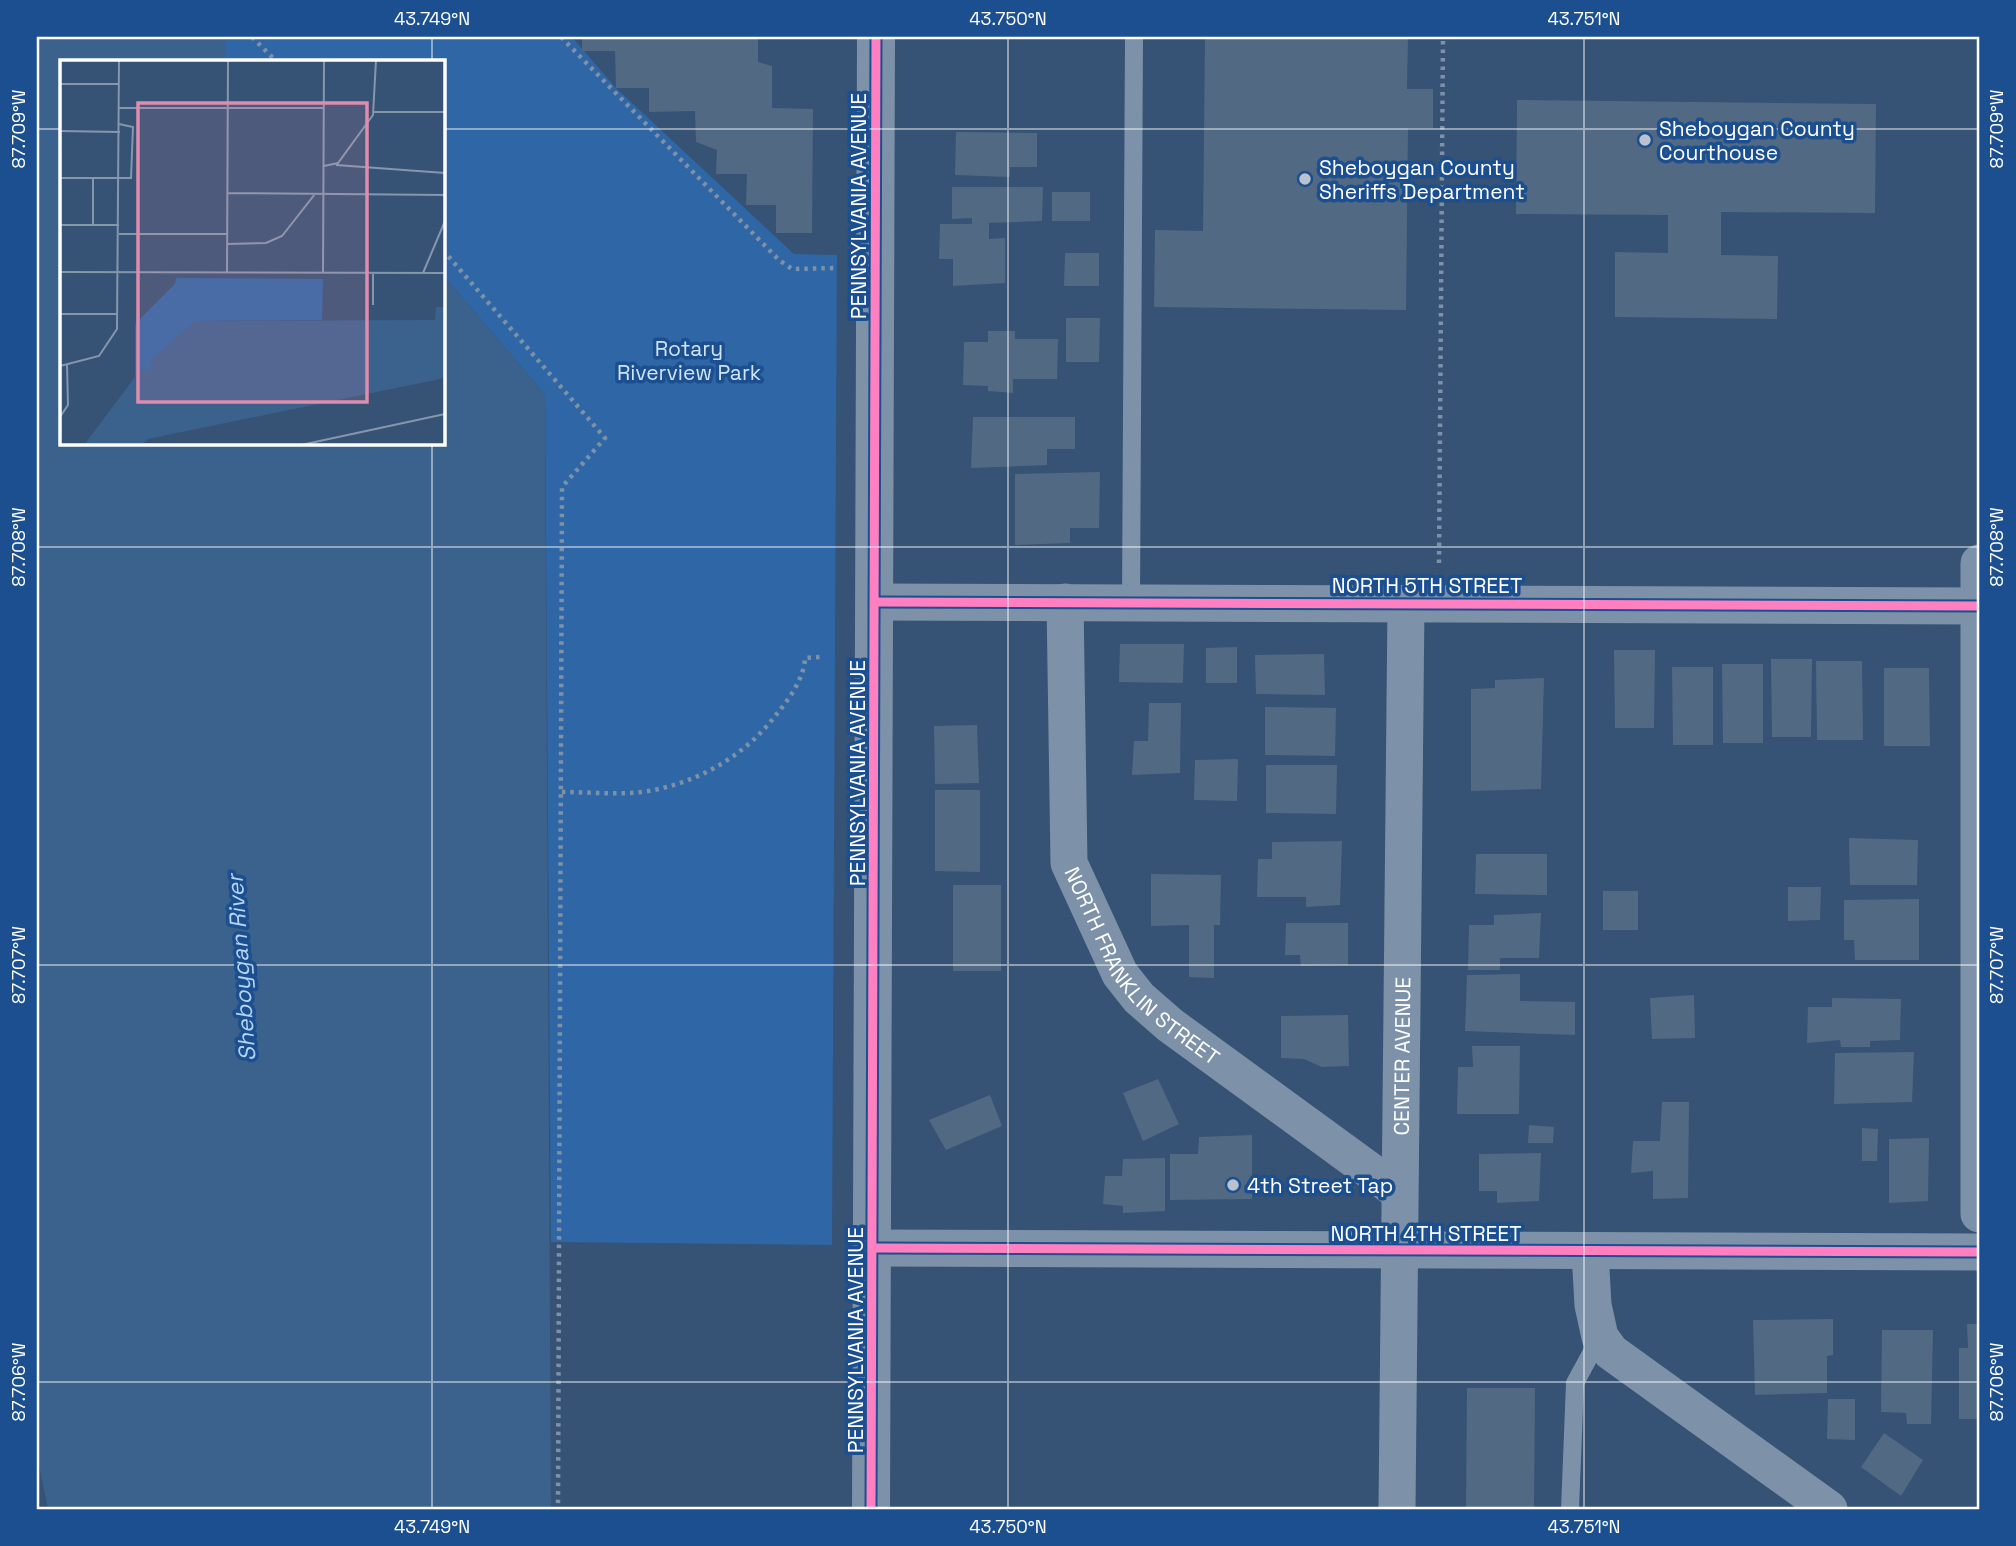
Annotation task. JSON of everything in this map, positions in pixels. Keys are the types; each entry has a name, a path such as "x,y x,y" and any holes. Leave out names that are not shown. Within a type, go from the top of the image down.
{"street":[{"name":"PENNSYLVANIA AVENUE","path":"871,1509 876,37"},
{"path":"1979,563 1979,1214"},
{"name":"NORTH 5TH STREET","path":"875,602 1979,606"},
{"name":"NORTH FRANKLIN STREET","path":"1065,602 1069,863 1120,974 1139,998 1170,1025 1399,1192"},
{"name":"CENTER AVENUE","path":"1397,1509 1406,603"},
{"name":"NORTH 4TH STREET","path":"873,1248 1979,1252"},
{"path":"1590,1252 1593,1306 1600,1337 1611,1352 1829,1509"}],"lane":[{"path":"1131,602 1134,37"},
{"path":"1570,1509 1575,1383 1600,1337"}],"path":[{"path":"252,37 275,60"},
{"path":"561,37 779,260 792,268 876,268"},
{"path":"1440,563 1443,37"},
{"path":"444,251 605,438 562,487 558,1509"},
{"path":"562,792 617,793 654,790 694,777 730,760 750,745 790,697 799,680 805,658 820,657"}],"green space":[{"name":"Rotary Riverview Park","path":"225,37 572,37 616,88 794,254 837,255 832,1245 551,1242 545,395 444,276 444,60 225,60"}],"water":[{"name":"Sheboygan River","path":"37,37 225,37 225,60 60,60 60,444 444,444 444,276 545,395 551,1509 48,1509 37,1456"}],"building":[{"path":"582,37 758,37 758,62 772,66 772,108 813,109 812,233 776,233 776,205 746,205 747,174 716,174 717,150 696,142 695,111 649,112 649,88 616,88 615,51 582,51"},
{"name":"Sheboygan County Sheriffs Department","path":"1205,37 1408,37 1407,89 1433,89 1433,128 1408,128 1406,310 1154,307 1155,230 1203,231"},
{"path":"1517,100 1876,104 1875,213 1721,212 1721,255 1778,256 1777,319 1615,317 1615,252 1668,253 1668,215 1516,214"},
{"path":"956,132 1037,133 1037,167 1010,167 1010,177 955,175"},
{"path":"952,187 1043,187 1042,221 989,223 989,239 1005,238 1005,283 953,286 953,259 939,259 940,224 972,224 972,218 952,219"},
{"path":"1052,192 1090,192 1090,221 1052,221"},
{"path":"1065,253 1099,253 1099,286 1064,286"},
{"path":"1066,318 1100,318 1099,362 1066,362"},
{"path":"988,331 1015,331 1015,339 1058,339 1057,379 1013,379 1013,393 988,391 988,386 963,385 964,342 988,342"},
{"path":"973,417 1075,417 1075,449 1047,449 1047,465 971,468"},
{"path":"1100,472 1099,528 1070,528 1070,543 1015,545 1015,474"},
{"path":"1120,644 1184,644 1183,683 1119,682"},
{"path":"1237,647 1237,683 1206,683 1206,648"},
{"path":"1614,650 1655,650 1654,728 1615,728"},
{"path":"1324,654 1325,695 1256,694 1255,655"},
{"path":"1771,659 1812,659 1811,737 1772,737"},
{"path":"1816,661 1862,661 1863,740 1817,740"},
{"path":"1722,664 1763,664 1763,743 1723,743"},
{"path":"1672,667 1713,667 1713,745 1673,745"},
{"path":"1884,668 1929,668 1930,746 1884,746"},
{"path":"1544,678 1541,789 1471,791 1471,689 1495,688 1495,680"},
{"path":"1149,703 1181,703 1180,773 1132,775 1134,741 1148,741"},
{"path":"1265,707 1336,708 1335,756 1265,755"},
{"path":"977,725 979,783 935,784 934,726"},
{"path":"1238,759 1237,801 1194,800 1195,760"},
{"path":"1266,765 1337,765 1336,814 1266,813"},
{"path":"935,790 980,790 980,872 935,871"},
{"path":"1849,838 1918,840 1917,885 1850,885"},
{"path":"1342,841 1340,905 1306,907 1306,897 1257,897 1258,859 1272,859 1272,842"},
{"path":"1476,854 1547,854 1547,895 1475,894"},
{"path":"1151,874 1221,875 1220,925 1214,925 1214,978 1189,977 1189,925 1151,926"},
{"path":"953,885 1001,885 1001,971 953,971"},
{"path":"1788,887 1821,887 1820,920 1788,921"},
{"path":"1603,891 1638,891 1638,930 1603,930"},
{"path":"1919,899 1919,960 1855,960 1854,940 1844,940 1844,900"},
{"path":"1541,913 1539,958 1500,958 1500,970 1468,970 1469,925 1494,925 1494,915"},
{"path":"1286,923 1348,923 1348,965 1301,966 1300,955 1285,955"},
{"path":"1520,974 1520,1001 1575,1002 1575,1035 1465,1031 1467,975"},
{"path":"1694,995 1695,1038 1652,1039 1650,998"},
{"path":"1832,998 1901,999 1900,1040 1870,1041 1870,1047 1841,1047 1840,1040 1807,1043 1808,1007 1832,1007"},
{"path":"1348,1015 1349,1066 1322,1067 1304,1059 1281,1058 1281,1016"},
{"path":"1472,1046 1520,1046 1519,1114 1457,1114 1458,1067 1473,1067"},
{"path":"1914,1052 1912,1102 1834,1104 1835,1053"},
{"path":"1158,1079 1179,1124 1143,1141 1123,1093"},
{"path":"990,1095 1002,1126 946,1150 929,1120"},
{"path":"1662,1102 1689,1102 1688,1198 1653,1199 1653,1171 1631,1173 1633,1141 1660,1141"},
{"path":"1529,1125 1554,1127 1553,1143 1528,1143"},
{"path":"1862,1128 1878,1129 1877,1161 1862,1161"},
{"path":"1252,1135 1252,1199 1170,1200 1170,1154 1198,1154 1199,1137"},
{"path":"1929,1138 1928,1201 1889,1203 1889,1139"},
{"path":"1541,1153 1539,1201 1497,1203 1497,1191 1479,1191 1479,1154"},
{"path":"1165,1158 1165,1211 1123,1213 1123,1206 1103,1204 1105,1176 1122,1176 1123,1159"},
{"path":"1833,1319 1833,1355 1827,1356 1827,1393 1755,1395 1753,1320"},
{"path":"1967,1324 1979,1324 1979,1419 1959,1419 1959,1348 1968,1348"},
{"path":"1882,1330 1933,1330 1931,1424 1907,1424 1906,1413 1881,1412"},
{"path":"1467,1388 1535,1388 1534,1509 1466,1509"},
{"path":"1828,1399 1855,1399 1855,1440 1827,1439"},
{"path":"1884,1433 1923,1460 1901,1496 1861,1467"}],"cycle path":[{"path":"871,1509 876,37"},
{"path":"875,602 1979,606"},
{"path":"873,1248 1979,1252"}],"place":[{"name":"Sheboygan County Courthouse","path":"1645,140"},
{"name":"Sheboygan County Sheriffs Department","path":"1305,179"},
{"name":"4th Street Tap","path":"1233,1185"}]}
